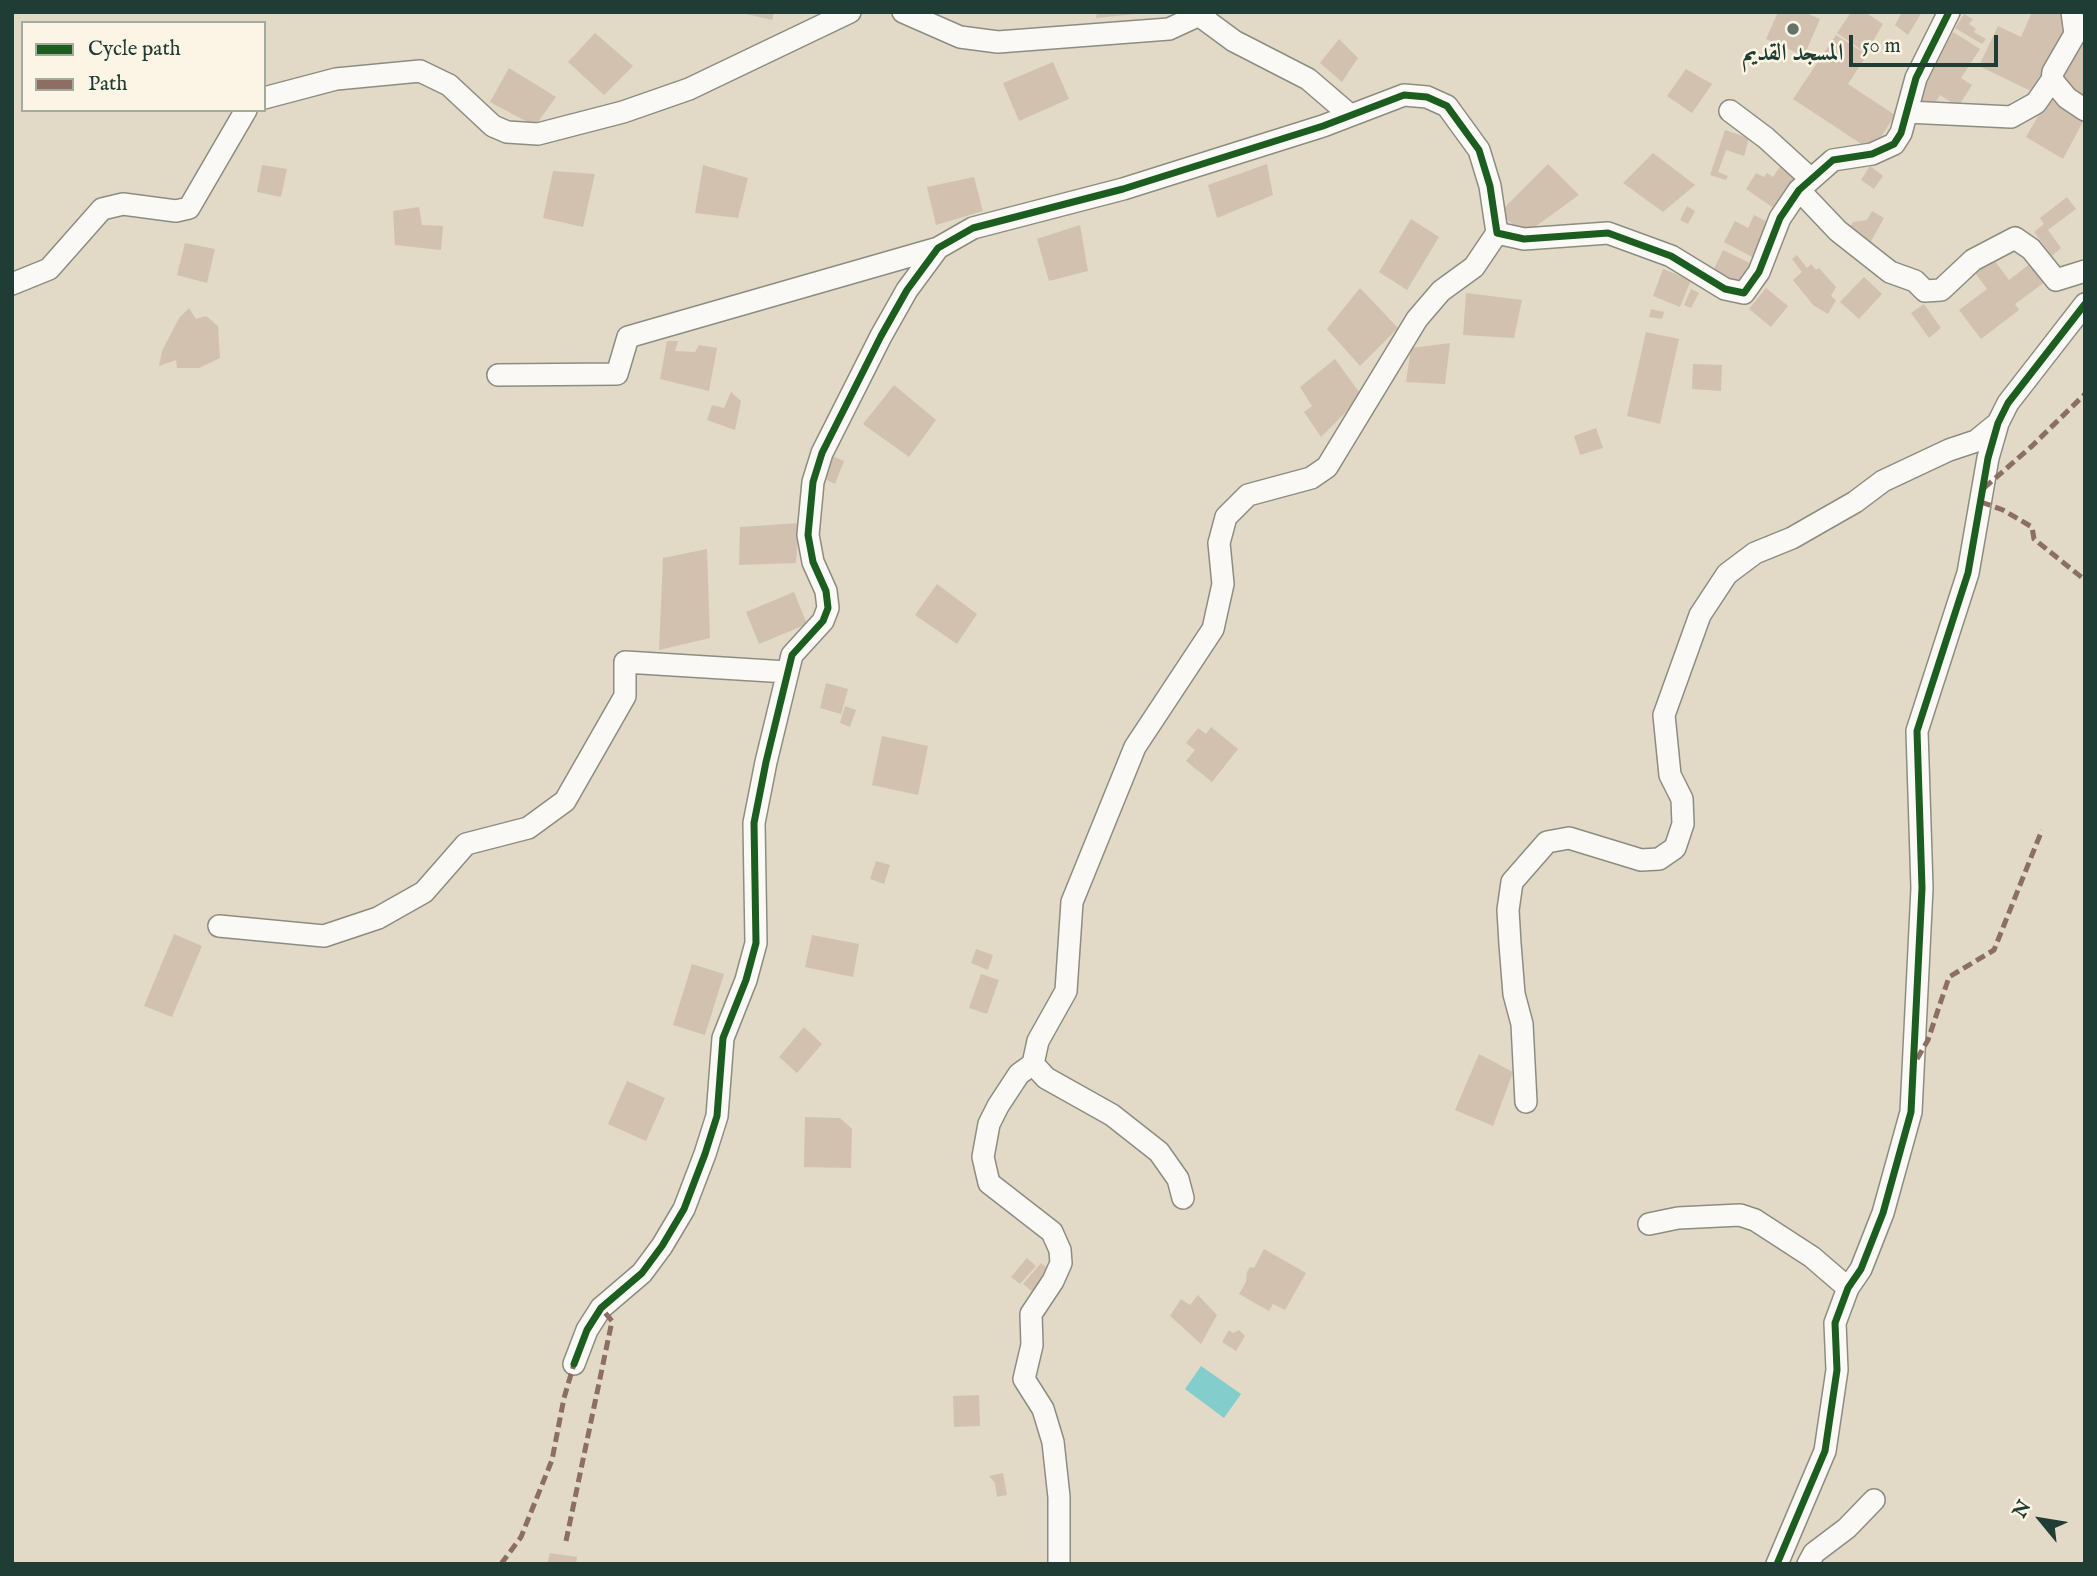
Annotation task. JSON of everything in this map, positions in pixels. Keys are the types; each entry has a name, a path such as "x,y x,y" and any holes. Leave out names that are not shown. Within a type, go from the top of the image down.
{"street":[{"path":"266,97 336,79 420,71 449,85 493,126 507,132 538,134 623,111 689,89 850,12"},
{"path":"903,12 960,37 998,42 1062,35 1169,29 1203,14 1234,41 1308,79 1350,115"},
{"path":"1497,233 1524,239 1608,233 1671,256 1725,289 1744,293 1759,272 1780,218 1805,184 1833,160 1886,150 1901,133 1916,78 1949,12"},
{"path":"1907,113 2011,117 2036,103 2080,31 2072,12"},
{"path":"2052,80 2067,98 2085,110"},
{"path":"498,375 617,374 628,337 939,248 973,228 1123,189 1404,95 1427,97 1447,106 1479,149 1490,186 1497,233 1474,267 1441,291 1416,319 1327,467 1311,478 1248,495 1226,517 1219,543 1223,584 1213,629 1135,747 1107,820 1082,874 1070,913 1070,956 1066,991 1038,1041 1033,1064 1018,1074 989,1124 983,1157 989,1183 1052,1232 1060,1250 1060,1263 1054,1281 1031,1314 1032,1345 1024,1378 1043,1409 1053,1442 1059,1497 1059,1564"},
{"path":"1730,111 1766,138 1805,184 1838,231 1890,272 1915,281 1925,291 1941,290 1973,260 2015,238 2031,249 2056,280 2085,271"},
{"path":"12,284 49,269 93,216 111,205 176,211 189,208 245,112"},
{"path":"574,1364 587,1330 601,1308 642,1273 673,1229 695,1183 717,1116 723,1038 746,981 756,943 754,823 787,672 798,645 823,621 828,608 826,591 813,562 808,534 809,509 822,453 907,290 939,248"},
{"path":"1777,1564 1825,1451 1836,1370 1835,1323 1848,1288 1861,1269 1883,1213 1911,1112 1922,888 1917,731 1968,573 1988,458 1998,423 2008,403 2085,304"},
{"path":"1526,1102 1522,1024 1514,994 1510,944 1508,910 1512,882 1547,842 1569,838 1642,860 1659,859 1675,848 1683,824 1682,799 1670,775 1664,716 1700,615 1727,574 1755,553 1792,538 1855,502 1883,481 1949,450 1976,441 1998,423"},
{"path":"219,926 324,936 378,918 424,892 466,844 528,828 565,801 625,696 625,662 787,672"},
{"path":"1033,1064 1046,1078 1112,1115 1159,1152 1174,1172 1183,1198"},
{"path":"1649,1224 1678,1217 1740,1215 1755,1220 1812,1257 1848,1288"},
{"path":"1808,1564 1814,1553 1847,1528 1874,1500"}],"water":[{"path":"1201,1366 1241,1394 1224,1418 1185,1389"}],"building":[{"path":"738,12 774,12 772,20"},
{"path":"1097,12 1135,12 1135,14 1096,18"},
{"name":"المسجد القديم","path":"1778,12 1804,12 1820,19 1804,56 1766,39"},
{"path":"1851,12 1865,12 1883,24 1866,53 1837,33"},
{"path":"1902,12 1922,12 1908,35 1895,25"},
{"path":"2032,12 2066,12 2068,33 2039,95 1979,66 1998,26 2021,37"},
{"path":"1964,14 1973,19 1969,24 1976,29 1974,32 1986,39 1982,44 1955,28"},
{"path":"1953,32 1980,49 1961,78 1972,85 1958,107 1940,95 1931,110 1914,99"},
{"path":"595,33 633,66 604,95 568,62"},
{"path":"1836,35 1867,55 1848,84 1895,115 1872,151 1793,99"},
{"path":"2085,35 2085,96 2084,98 2056,82"},
{"path":"1339,39 1358,58 1342,82 1320,63"},
{"path":"1053,62 1069,99 1019,121 1003,83"},
{"path":"509,68 556,97 535,126 490,102"},
{"path":"1686,69 1712,84 1692,113 1667,96"},
{"path":"2049,97 2085,118 2063,159 2026,137"},
{"path":"1725,130 1749,138 1744,156 1726,150 1718,172 1728,176 1726,180 1710,175"},
{"path":"1653,153 1695,185 1663,212 1623,183"},
{"path":"1267,164 1273,195 1217,218 1208,185"},
{"path":"1548,164 1579,195 1525,234 1499,213"},
{"path":"262,165 287,169 281,197 257,192"},
{"path":"703,165 748,178 738,218 695,213"},
{"path":"1781,165 1800,178 1778,211 1746,189 1756,173 1764,177 1767,173 1773,177"},
{"path":"1870,166 1883,176 1874,189 1861,180"},
{"path":"553,171 595,174 583,227 543,218"},
{"path":"974,177 983,211 936,225 927,187"},
{"path":"2067,197 2076,209 2048,230 2061,248 2052,256 2034,232 2044,224 2040,218"},
{"path":"1687,206 1695,211 1688,224 1680,220"},
{"path":"419,207 422,225 443,226 441,250 395,245 393,211"},
{"path":"1872,211 1884,218 1869,245 1847,233 1853,222 1867,220"},
{"path":"1754,215 1768,222 1761,235 1765,237 1754,258 1724,242 1735,221 1748,228"},
{"path":"1411,219 1439,237 1407,290 1379,272"},
{"path":"1080,225 1088,271 1049,281 1037,239"},
{"path":"185,243 215,249 207,283 177,275"},
{"path":"1723,250 1754,265 1742,290 1711,275"},
{"path":"1797,255 1807,268 1811,264 1816,270 1819,268 1836,287 1831,296 1836,300 1828,314 1813,305 1793,280 1802,272 1792,259"},
{"path":"1991,256 2009,280 2031,263 2045,282 2015,304 2019,310 1981,339 1959,310 1987,289 1973,270"},
{"path":"1663,269 1691,280 1680,307 1653,296"},
{"path":"1864,277 1882,294 1859,319 1840,302"},
{"path":"1360,288 1398,328 1360,366 1327,329"},
{"path":"1766,288 1788,306 1771,327 1749,309"},
{"path":"1691,289 1699,293 1691,308 1684,305"},
{"path":"1466,293 1522,300 1514,338 1463,335"},
{"path":"1924,304 1941,328 1929,338 1911,313"},
{"path":"189,308 196,319 206,316 218,326 220,358 199,368 177,368 176,360 159,366 162,351 179,318"},
{"path":"1651,309 1664,312 1662,319 1649,317"},
{"path":"1646,332 1679,339 1660,424 1627,416"},
{"path":"667,341 678,341 675,351 695,352 699,345 717,348 709,391 660,379"},
{"path":"1450,343 1445,384 1406,382 1411,348"},
{"path":"1335,359 1362,396 1321,437 1304,412 1312,406 1300,387"},
{"path":"1693,364 1722,365 1721,391 1692,389"},
{"path":"894,385 936,420 909,457 863,424"},
{"path":"731,392 741,401 735,430 707,420 712,405 724,408"},
{"path":"1596,428 1603,448 1580,455 1574,436"},
{"path":"832,456 844,461 835,484 823,478"},
{"path":"799,523 796,563 739,565 740,527"},
{"path":"707,549 710,638 659,650 663,558"},
{"path":"937,584 977,614 957,644 915,615"},
{"path":"794,592 807,624 759,644 746,612"},
{"path":"826,683 848,689 841,714 820,708"},
{"path":"845,706 856,710 850,727 840,723"},
{"path":"1211,727 1238,749 1212,782 1186,761 1195,750 1186,743 1198,728 1206,734"},
{"path":"882,736 928,746 918,795 872,785"},
{"path":"876,861 890,865 884,884 870,879"},
{"path":"174,934 202,946 172,1017 144,1006"},
{"path":"812,935 859,944 853,977 805,967"},
{"path":"976,949 993,955 988,970 971,963"},
{"path":"692,964 724,974 705,1035 673,1025"},
{"path":"981,974 999,980 987,1014 969,1008"},
{"path":"804,1027 822,1044 797,1073 779,1057"},
{"path":"1479,1054 1513,1072 1493,1126 1455,1110"},
{"path":"627,1081 665,1098 646,1141 608,1124"},
{"path":"805,1117 840,1118 852,1129 851,1168 804,1167"},
{"path":"1264,1249 1306,1273 1285,1310 1273,1304 1269,1311 1239,1294 1246,1282 1247,1272 1250,1267 1254,1268"},
{"path":"1027,1258 1036,1266 1020,1284 1011,1277"},
{"path":"1041,1263 1051,1271 1033,1292 1023,1284"},
{"path":"1198,1295 1217,1315 1201,1344 1170,1316 1181,1299 1190,1305"},
{"path":"1229,1330 1233,1333 1239,1330 1245,1336 1236,1351 1222,1342"},
{"path":"979,1395 980,1426 954,1427 953,1396"},
{"path":"1003,1473 1007,1495 997,1497 995,1483 989,1476"},
{"path":"550,1553 577,1557 576,1564 547,1564"}],"marked path":[{"path":"1984,488 2085,394"},
{"path":"1981,502 2003,510 2032,527 2034,539 2085,580"},
{"path":"1917,1059 1928,1040 1949,977 1994,950 2042,830"},
{"path":"566,1541 612,1321 601,1308"},
{"path":"501,1564 521,1537 552,1460 564,1398 574,1364"}],"cycle path":[{"path":"574,1364 587,1330 601,1308 642,1273 662,1246 684,1209 705,1154 717,1116 723,1038 746,980 756,943 754,823 766,762 792,655 823,621 828,608 826,591 813,562 808,535 813,482 822,453 881,336 907,290 938,248 973,228 1123,189 1323,126 1404,95 1427,97 1447,106 1479,150 1490,186 1497,233 1524,239 1608,233 1671,256 1725,289 1744,293 1759,272 1780,218 1799,190 1833,160 1872,154 1894,144 1901,133 1916,78 1949,12"},
{"path":"1777,1564 1825,1451 1837,1370 1835,1323 1848,1288 1861,1269 1883,1213 1911,1112 1922,888 1917,731 1968,573 1988,458 1998,423 2008,403 2085,304"}],"place":[{"name":"المسجد القديم","path":"1793,29"}]}
